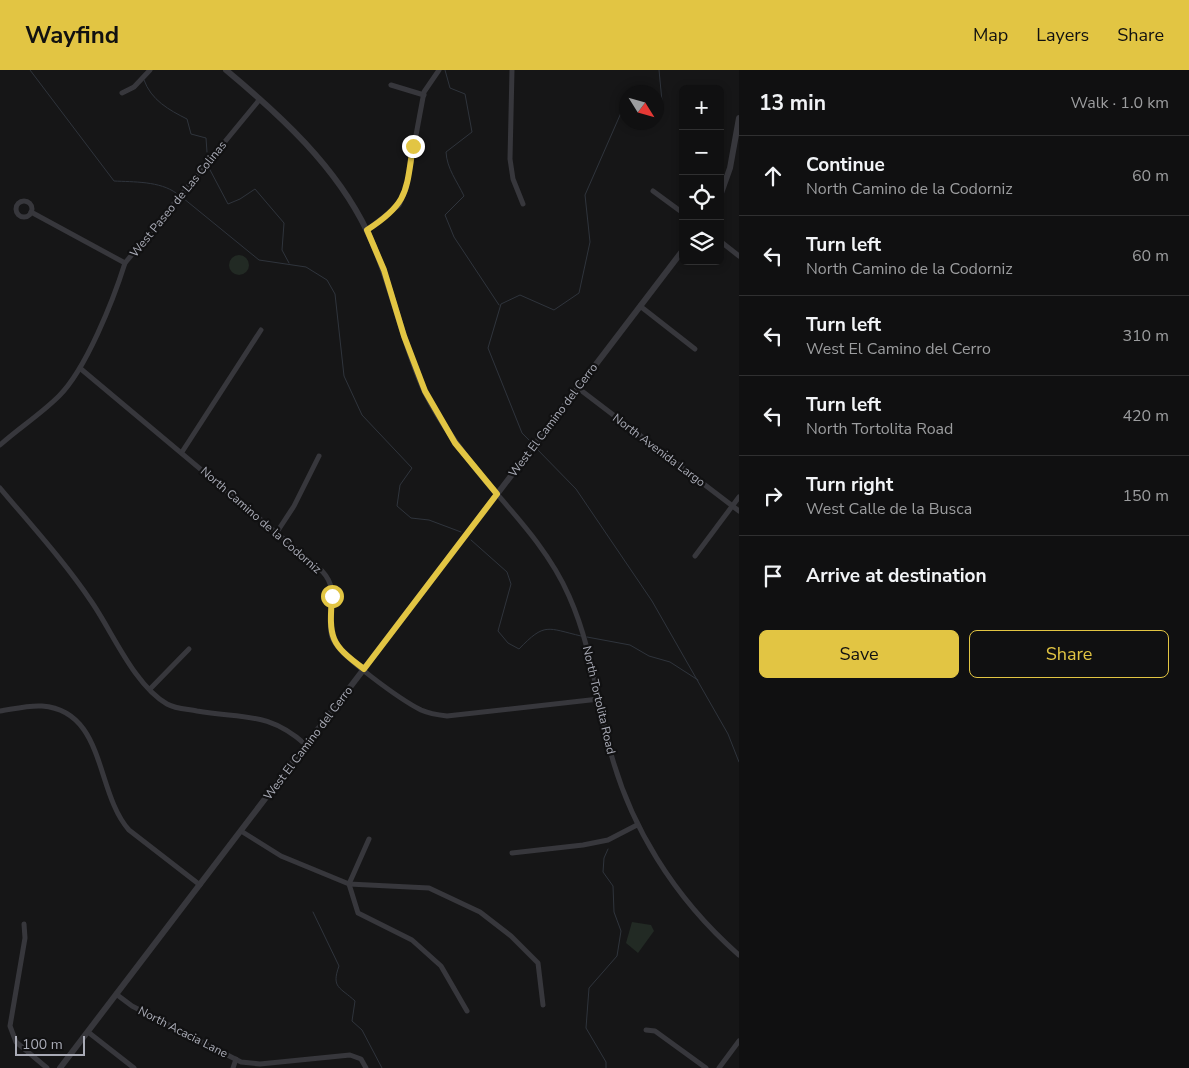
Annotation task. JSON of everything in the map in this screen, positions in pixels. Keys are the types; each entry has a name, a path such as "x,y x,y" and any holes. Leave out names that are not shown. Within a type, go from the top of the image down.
{"street":[{"path":"122,93 134,88 150,70"},
{"name":"North Tortolita Road","path":"226,70 290,126 327,169 367,230 384,270 404,336 425,391 455,443 556,568 570,596 589,650 608,744 637,825 680,894 698,916 739,955"},
{"path":"367,230 393,212 399,205 406,189 424,95 440,70"},
{"path":"512,70 510,159 513,179 523,204"},
{"path":"391,85 424,95"},
{"name":"West Paseo de Las Colinas","path":"0,445 60,395 81,369 119,284 125,263 260,99"},
{"path":"724,185 730,168 739,118"},
{"path":"654,191 679,210"},
{"path":"31,212 125,263"},
{"path":"724,244 739,256"},
{"name":"West El Camino del Cerro","path":"60,1068 679,255"},
{"path":"640,306 695,349"},
{"path":"182,452 261,330"},
{"name":"North Camino de la Codorniz","path":"81,369 326,575 333,587 330,618 333,640 348,658 414,706 438,715 490,713 599,699"},
{"name":"North Avenida Largo","path":"578,388 739,511"},
{"path":"277,532 294,506 319,456"},
{"path":"0,488 92,601 138,676 163,701 177,708 263,719 279,724 306,745"},
{"path":"695,556 739,497"},
{"path":"150,689 189,649"},
{"path":"0,711 40,706 53,707 74,716 89,735 110,798 121,821 200,885"},
{"path":"512,853 583,846 608,840 637,825"},
{"path":"241,831 280,856 349,884 429,888 480,912 511,936 538,964 542,1005"},
{"path":"369,839 349,884 358,913 412,940 441,966 467,1011"},
{"path":"24,924 25,938 10,1013 10,1026 16,1042 47,1068"},
{"name":"North Acacia Lane","path":"116,994 132,1006 248,1063 260,1064 350,1055 361,1059 366,1068"},
{"path":"646,1030 655,1031 706,1068"},
{"path":"88,1032 134,1068"},
{"path":"719,1068 739,1041"},
{"path":"233,1068 236,1058"}],"shaded area":[{"path":"239,255 246,258 249,265 246,272 239,275 232,272 229,265 232,258"},
{"path":"632,922 651,925 654,931 638,953 626,943"}],"waterway":[{"path":"30,70 114,181 154,184 176,193"},
{"path":"445,70 450,88 465,94 472,132 446,152 450,169 464,196 445,215 454,237 499,305"},
{"path":"659,70 660,85"},
{"path":"144,80 156,99 167,108 187,119 191,134 206,138 207,152"},
{"path":"532,443 522,433 488,348 501,304 520,295 554,310 579,293 590,242 585,195 619,117"},
{"path":"209,168 228,204 255,189 284,223 282,250 289,263"},
{"path":"183,198 259,260 306,267 327,280 335,294 344,376 362,415 412,468 400,485 397,506 411,518 429,520 461,532"},
{"path":"536,448 576,489 652,601 728,734 739,762"},
{"path":"471,540 507,572 511,584 498,631 508,643 519,649 535,634 547,629 581,636"},
{"path":"587,637 630,645 649,656 670,662 698,680"},
{"path":"606,1068 606,1062 586,1028 589,988 617,956 621,931 614,912 613,886 603,872 604,858 608,849"},
{"path":"313,912 339,966 336,979 338,986 355,1001 352,1021 362,1030 382,1068"}],"route":[{"path":"332,596 330,618 333,640 348,658 364,669 497,494 455,443 425,391 404,336 384,270 367,230 393,212 399,205 406,189 413,146"}]}
